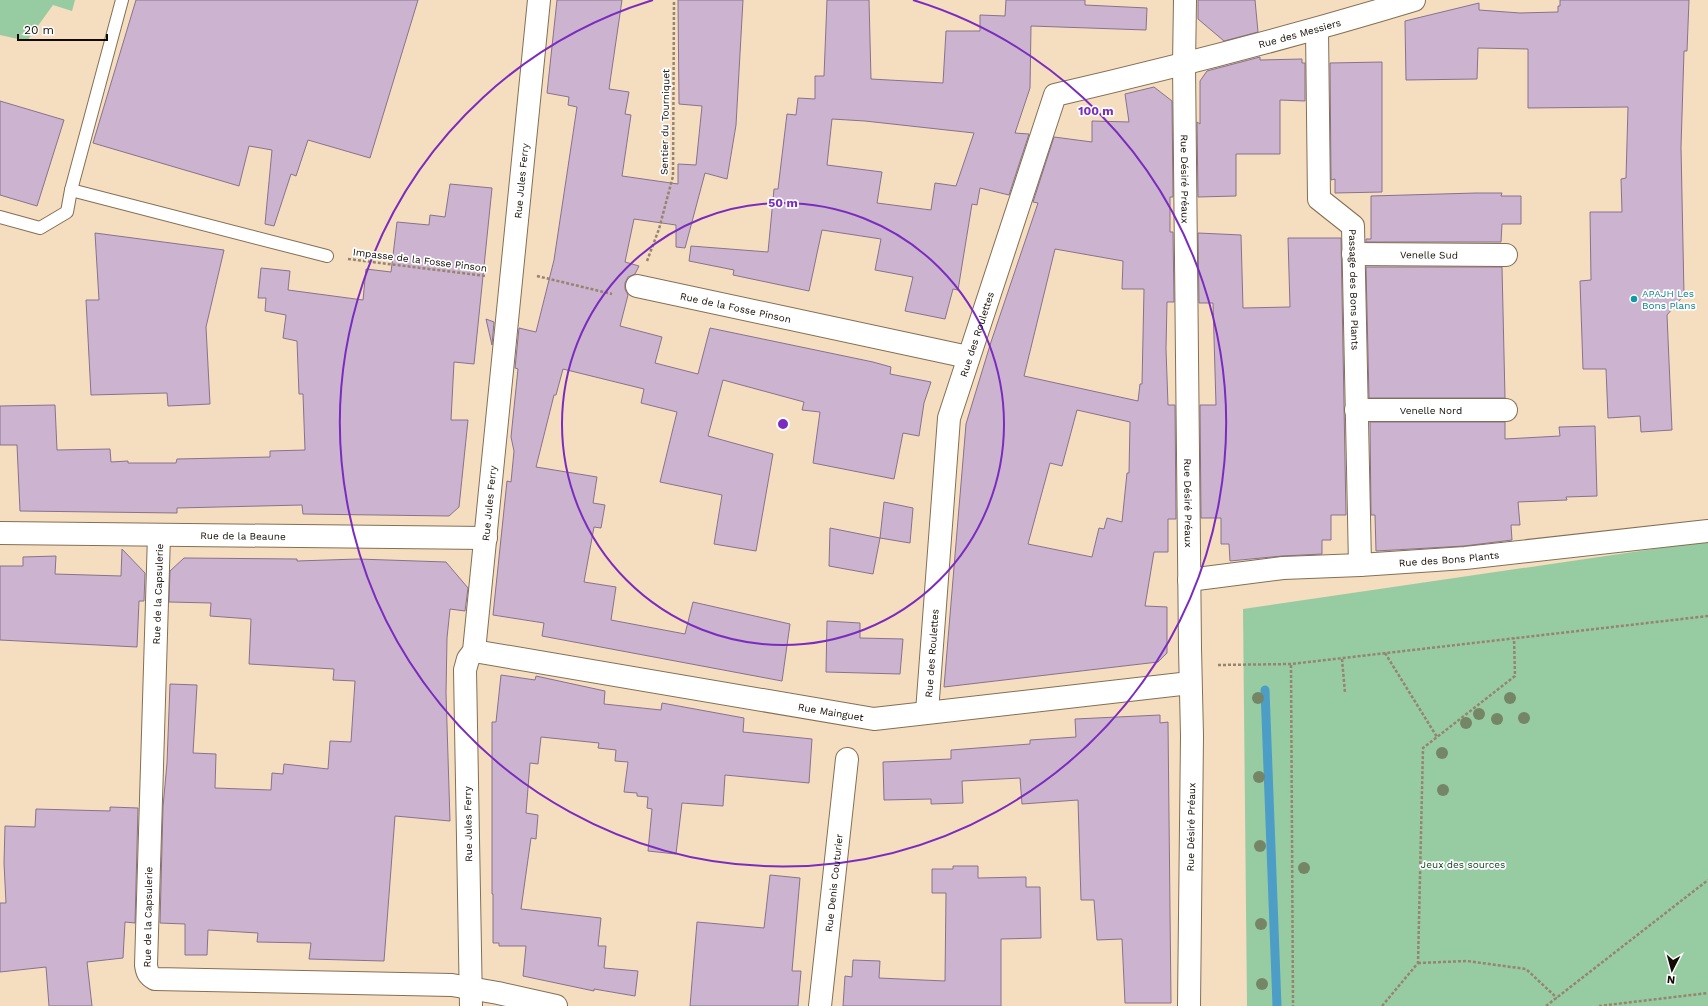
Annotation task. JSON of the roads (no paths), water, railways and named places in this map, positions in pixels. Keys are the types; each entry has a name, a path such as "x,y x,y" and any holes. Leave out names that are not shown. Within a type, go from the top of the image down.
{"street":[{"name":"Rue Jules Ferry","path":"472,997 465,670 468,659 474,651 539,0"},
{"name":"Rue Désiré Préaux","path":"1185,0 1184,65 1190,683 1192,736 1189,1006"},
{"name":"Rue des Messiers","path":"1184,65 1317,30 1414,0"},
{"name":"Passage des Bons Plants","path":"1317,30 1319,199 1352,226 1360,565"},
{"name":"Rue des Roulettes","path":"927,712 949,418 1055,95 1184,65"},
{"name":"Venelle Sud","path":"1353,254 1506,254"},
{"name":"Rue de la Fosse Pinson","path":"637,286 968,357"},
{"name":"Venelle Nord","path":"1356,410 1506,410"},
{"name":"Rue des Bons Plants","path":"1189,580 1283,568 1360,565 1465,558 1708,531"},
{"name":"Rue de la Beaune","path":"0,533 486,538"},
{"name":"Rue de la Capsulerie","path":"159,535 147,972 155,979 452,985 472,997"},
{"name":"Rue Mainguet","path":"474,651 874,719 1190,683"},
{"name":"Rue Denis Couturier","path":"820,1006 847,759"},
{"path":"472,997 556,1006"}],"lane":[{"path":"0,216 40,228 67,212 71,190 122,0"},
{"path":"71,190 327,256"}],"waterway":[{"path":"1265,690 1277,1006"}],"place":[{"name":"APAJH Les Bons Plans","path":"1634,299"}],"park label":[{"name":"Jeux des sources","path":"1463,864"}]}
